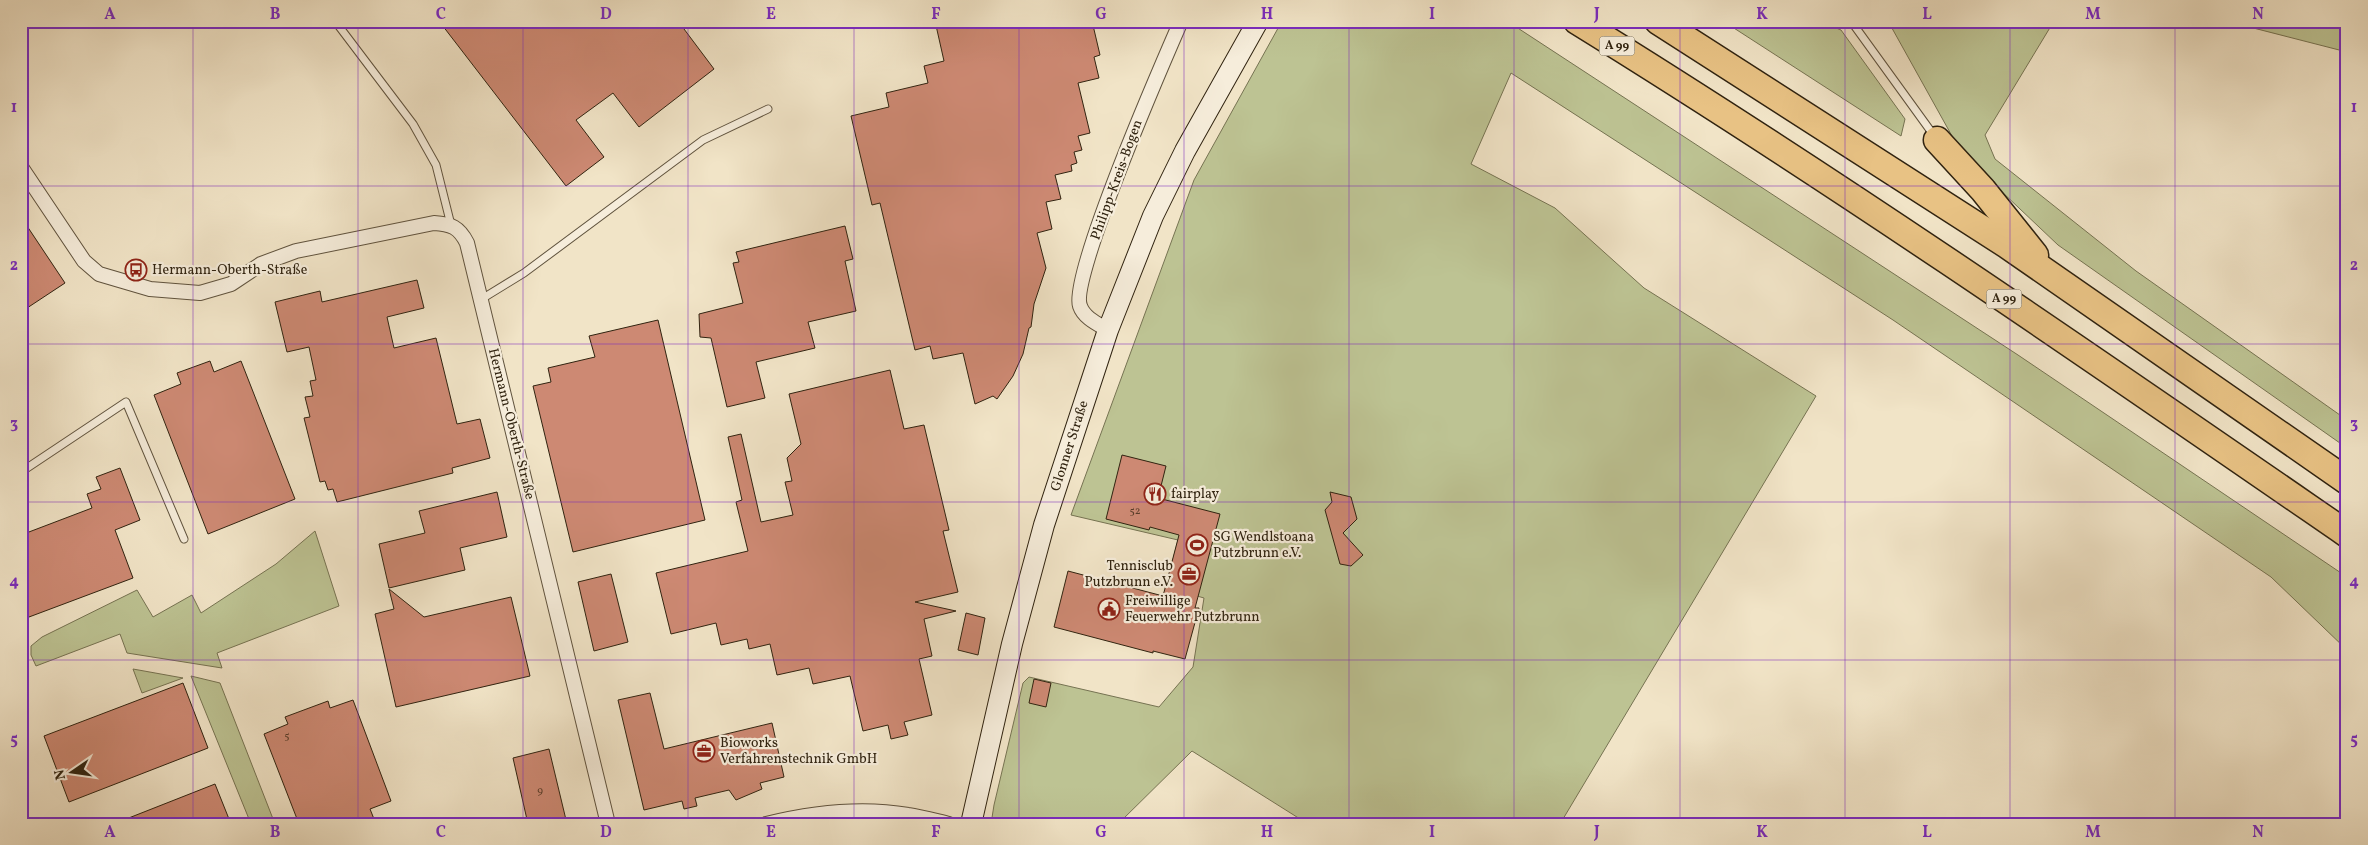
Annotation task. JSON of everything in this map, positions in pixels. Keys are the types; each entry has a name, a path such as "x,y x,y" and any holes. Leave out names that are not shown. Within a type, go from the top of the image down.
{"highway":[{"name":"A 99","path":"1577,21 1657,71 2044,325 2347,534"},
{"path":"1658,21 1998,240 2347,481"},
{"path":"1937,140 1983,190 2052,278"}],"street":[{"name":"Philipp-Kreis-Bogen","path":"1108,330 1085,315 1080,306 1078,296 1092,249 1134,129 1181,21"},
{"name":"Glonner Straße","path":"971,824 1012,644 1044,525 1108,330 1153,216 1220,87 1258,21"},
{"path":"21,167 84,261 99,274 150,289 200,293 231,284 261,264 296,251 434,223 451,224"},
{"name":"Hermann-Oberth-Straße","path":"451,224 461,231 467,243 608,824"},
{"path":"766,824 822,814 882,812 908,815 949,824"}],"lane":[{"path":"335,21 413,124 436,165 451,224"},
{"path":"1851,21 1937,140"},
{"path":"480,300 524,273 703,140 768,109"},
{"path":"21,472 126,402 184,539"}],"green space":[{"path":"1282,21 1507,21 2018,355 2347,577 2347,650 2271,577 1893,320 1511,73 1471,164 1555,208 1644,288 1816,396 1560,824 1308,824 1192,751 1118,824 991,824 1023,683 1029,677 1159,707 1193,667 1204,598 1166,587 1178,540 1071,515 1194,180"},
{"path":"1723,21 1819,21 1841,30 1905,119 1901,136"},
{"path":"1888,21 2054,21 1985,135 1995,159 2136,271 2347,420 2347,448 2058,245 1962,154"},
{"path":"2226,21 2347,21 2347,52"},
{"path":"315,531 339,606 217,653 222,668 127,653 120,634 36,666 31,655 31,646 42,637 137,590 153,617 192,595 201,613 276,564"},
{"path":"133,669 183,678 142,693"},
{"path":"191,676 220,683 275,824 251,824"}],"building":[{"path":"439,21 678,21 714,69 639,127 613,93 576,120 604,157 566,186"},
{"path":"935,21 1092,21 1100,55 1094,57 1099,78 1078,83 1090,133 1078,136 1082,150 1074,152 1077,163 1071,165 1072,171 1055,175 1061,199 1046,202 1052,229 1037,233 1046,268 1034,304 1031,327 1029,328 1023,354 1013,376 997,399 993,396 975,404 963,353 933,359 930,346 915,350 880,203 872,205 851,116 889,107 886,93 928,83 924,66 944,61"},
{"path":"21,217 65,283 21,312"},
{"path":"845,226 853,259 845,261 856,311 808,322 815,348 756,362 765,398 727,407 711,338 700,337 699,314 743,303 733,263 739,262 736,252"},
{"path":"417,280 424,308 387,317 394,348 436,338 457,424 480,419 490,458 452,468 453,473 337,502 333,489 328,490 325,481 320,482 304,418 310,417 305,397 313,396 310,381 316,380 309,347 287,352 275,302 320,291 322,302"},
{"path":"658,320 705,520 573,552 533,386 551,382 548,368 595,357 589,336"},
{"path":"210,361 214,372 241,361 295,499 208,534 154,395 181,384 177,373"},
{"path":"890,370 904,429 924,425 949,530 943,531 958,592 915,602 956,611 924,619 932,656 919,659 932,715 904,722 908,735 891,739 888,725 863,731 850,676 813,684 809,668 777,675 770,644 749,649 747,639 721,645 716,623 671,634 656,573 748,551 736,502 742,500 728,437 741,434 761,522 793,515 785,482 792,481 787,458 801,444 789,394"},
{"path":"1122,455 1166,466 1158,498 1220,514 1195,608 1199,608 1185,659 1153,651 1153,653 1054,627 1068,571 1163,596 1179,535 1150,527 1149,530 1106,519"},
{"path":"120,468 140,520 115,530 133,578 21,620 21,535 92,508 87,494 101,489 96,477"},
{"path":"497,492 507,537 460,548 465,570 389,588 379,544 425,533 419,511"},
{"path":"1330,492 1351,497 1357,519 1343,533 1363,555 1351,566 1340,564 1325,510 1332,502"},
{"path":"611,574 628,642 594,651 578,582"},
{"path":"389,589 424,617 511,597 530,676 396,707 375,614 394,609"},
{"path":"966,613 985,618 978,655 958,650"},
{"path":"1034,679 1051,683 1046,707 1029,703"},
{"path":"183,683 208,748 69,802 44,736"},
{"name":"Bioworks Verfahrenstechnik GmbH","path":"650,693 664,749 772,723 784,777 760,783 762,789 736,800 729,790 695,798 697,806 684,809 682,801 644,810 618,700"},
{"path":"353,700 391,801 370,809 376,824 299,824 264,734 288,724 285,717 328,701 330,708"},
{"path":"549,749 567,824 528,824 513,758"},
{"path":"215,784 231,824 116,824 116,823"}],"place":[{"name":"Hermann-Oberth-Straße","path":"136,270"},
{"name":"fairplay","path":"1155,494"},
{"name":"SG Wendlstoana Putzbrunn e.V.","path":"1197,545"},
{"name":"Tennisclub Putzbrunn e.V.","path":"1189,574"},
{"name":"Freiwillige Feuerwehr Putzbrunn","path":"1109,609"},
{"name":"Bioworks Verfahrenstechnik GmbH","path":"704,751"}]}
